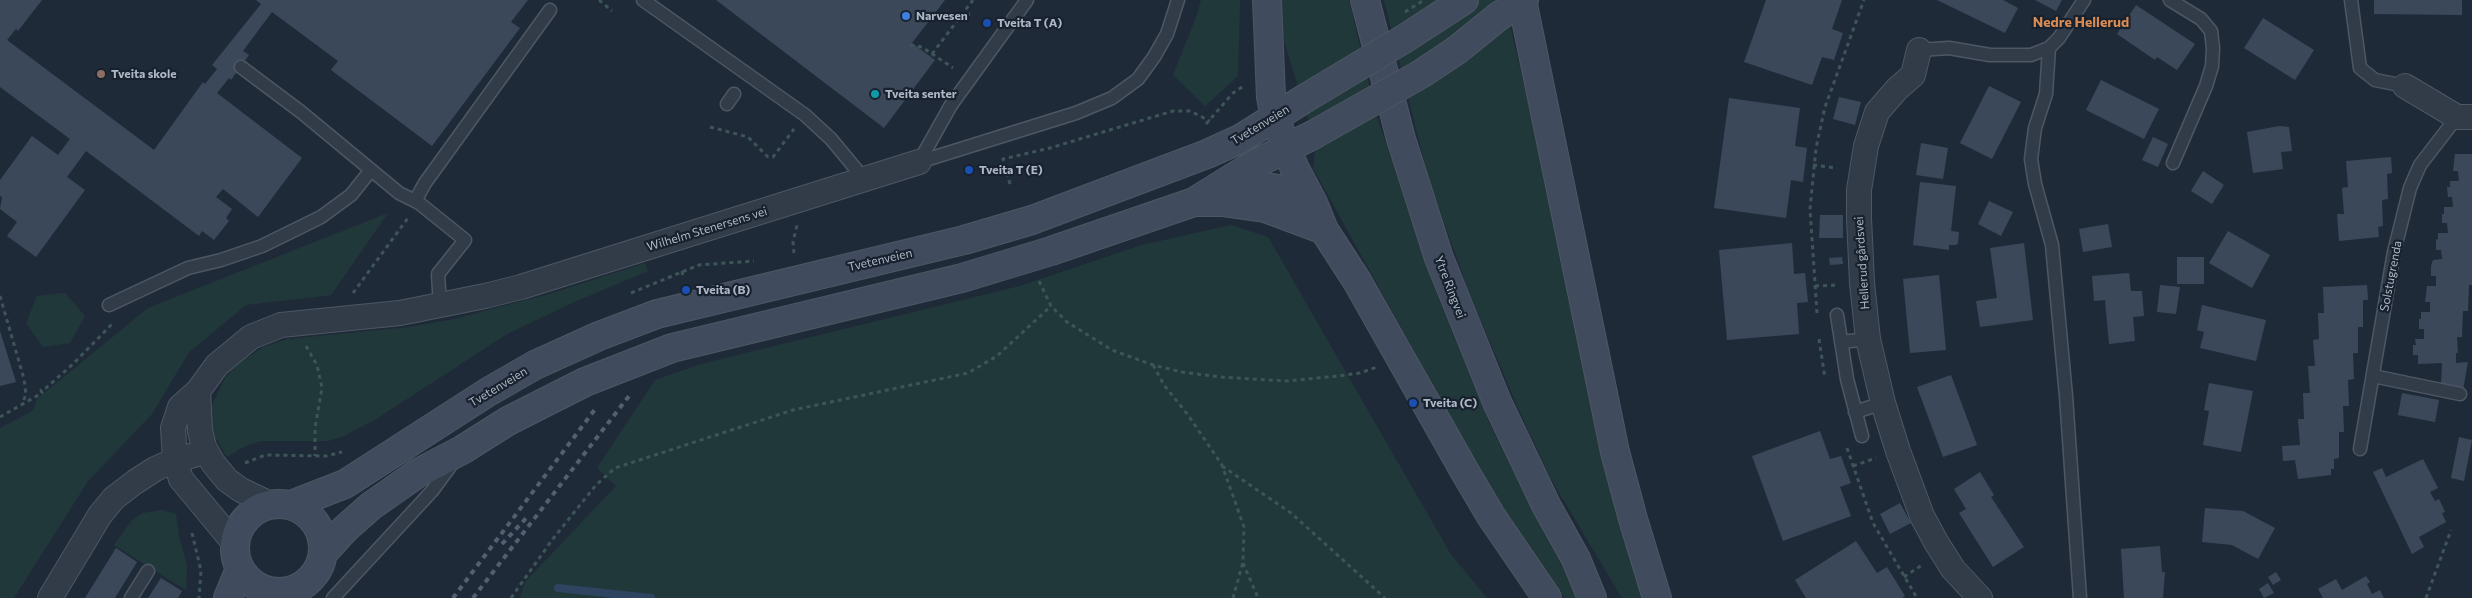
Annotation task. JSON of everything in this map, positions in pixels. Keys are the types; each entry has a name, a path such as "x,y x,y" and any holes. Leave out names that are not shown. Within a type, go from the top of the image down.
{"main road":[{"path":"1267,0 1270,82 1275,118 1285,148 1324,230 1357,281 1487,509 1547,598"},
{"name":"Ytre Ringvei","path":"1365,0 1401,139 1439,258 1497,402 1546,505 1576,559 1592,598"},
{"name":"Tvetenveien","path":"228,598 238,556 238,530 246,518 257,509 280,505 345,484 488,392 535,365 607,332 674,310 964,240 1032,220 1191,161 1240,139 1464,0"},
{"path":"323,554 345,529 392,491 418,473 462,450 508,421 556,395 665,351 726,334 962,278 1051,251 1194,202 1255,164 1313,135 1422,74 1457,50 1499,16 1523,1 1615,452 1632,518 1657,598"},
{"path":"1220,187 1258,186 1308,193"},
{"path":"1194,202 1239,204 1265,208 1324,230"},
{"path":"238,556 246,577 263,589 289,594 310,579 321,563 323,554 323,542 316,523 309,515 280,505"},
{"name":"Ytre Ringvei","path":"1576,559 1605,598"}],"street":[{"name":"Hellerud gårdsvei","path":"1920,50 1913,75 1897,89 1877,112 1864,154 1859,190 1859,243 1868,339 1883,403 1922,516 1953,569 1980,598"},
{"name":"Solstugrenda","path":"2406,86 2464,117"},
{"name":"Wilhelm Stenersens vei","path":"238,556 181,479 174,460 173,445 180,407 198,391 227,356 251,337 270,328 440,306 521,287 919,162"},
{"path":"198,391 200,431 206,452 212,463 227,480 241,490 280,505"},
{"path":"50,598 100,515 114,498 135,482 174,460 206,452"}],"lane":[{"path":"643,0 804,115 831,139 865,180"},
{"path":"919,162 951,106 1027,0"},
{"name":"Wilhelm Stenersens vei","path":"919,162 1076,113 1112,98 1138,79 1154,57 1167,34 1178,0"},
{"path":"2080,598 2065,386 2052,245 2035,184 2031,159 2035,128 2046,94 2049,48 2059,38 2084,0"},
{"path":"2170,0 2202,19 2211,32 2213,48 2212,66 2206,86 2174,163"},
{"name":"Solstugrenda","path":"2351,0 2360,68 2375,80 2406,86"},
{"path":"417,202 425,183 550,10"},
{"name":"Hellerud gårdsvei","path":"1920,50 1949,48 2012,57 2031,55 2049,48"},
{"path":"241,67 301,112 399,193 417,202 465,240 438,274 440,306"},
{"name":"Solstugrenda","path":"2360,449 2394,252 2410,188 2420,165 2464,117"},
{"path":"109,305 188,268 221,260 262,246 322,217 351,195 372,170"},
{"path":"1837,315 1855,412 1862,436"},
{"path":"1841,342 1868,339"},
{"path":"2373,376 2460,394"},
{"path":"1855,412 1883,403"},
{"path":"333,598 432,491 462,450"},
{"path":"131,598 148,571"}],"path":[{"path":"599,0 612,11"},
{"path":"932,54 973,0"},
{"path":"959,18 970,14"},
{"path":"910,46 922,47 953,68"},
{"path":"1204,125 1210,121 1237,89 1251,83"},
{"path":"1010,184 1003,160 1173,111 1190,111 1210,121"},
{"path":"710,127 748,136 768,157 773,156 796,126"},
{"path":"352,294 417,202"},
{"path":"799,220 793,242 794,254 804,252"},
{"path":"728,262 728,268"},
{"path":"682,271 683,277"},
{"path":"1039,280 1051,306 1068,322 1112,350 1153,365 1182,372 1221,377 1287,381 1360,373 1382,364"},
{"path":"0,417 42,394 41,390 46,388 73,364 123,313 141,290"},
{"path":"0,296 24,379 26,394 23,403"},
{"path":"511,598 596,484 616,468 793,410 968,373 997,356 1051,306"},
{"path":"306,343 317,365 322,388 315,428 315,456"},
{"path":"1153,365 1164,385 1222,465 1244,528 1243,562 1233,598"},
{"path":"1222,465 1291,513 1385,598"},
{"path":"191,525 201,571 199,598"},
{"path":"2426,598 2450,530"},
{"path":"1243,562 1258,598"}],"green space":[{"path":"1201,0 1240,0 1238,76 1205,106 1173,75"},
{"path":"1281,0 1349,0 1376,114 1438,297 1489,422 1549,541 1581,598 1565,598 1502,510 1313,168 1316,145 1282,34"},
{"path":"1384,0 1504,0 1645,598 1622,598 1551,479 1518,408 1469,292 1429,180"},
{"path":"388,213 331,295 246,305 189,352 152,414 88,481 14,598 0,598 0,428 33,411 37,399 148,308"},
{"path":"1231,225 1268,237 1450,553 1487,598 520,598 525,582 616,486 597,468 655,380 701,364 1020,286 1142,245"},
{"path":"645,263 648,271 574,302 507,334 376,419 344,436 328,441 260,441 243,447 227,457 213,433 212,405 225,378 237,365 263,347 288,339 410,327 454,319 550,294"},
{"path":"65,293 85,316 70,343 43,347 26,323 37,296"},
{"path":"162,510 176,514 179,537 187,565 186,590 114,545 132,520 143,513"}],"building":[{"path":"0,0 42,0 18,31 16,29 7,40 154,150 203,82 205,84 217,69 212,65 261,4 256,0 528,0 511,22 520,28 432,146 331,70 338,61 272,12 243,51 249,55 231,80 229,78 217,93 302,158 258,217 223,189 216,197 232,209 226,218 229,221 214,240 202,231 199,236 86,151 67,177 85,190 36,257 7,236 17,222 0,209 2,197 0,196 0,180 32,136 58,155 70,139 0,87"},
{"name":"Tveita senter","path":"716,0 945,0 912,43 935,60 884,128"},
{"path":"1766,0 1842,0 1832,29 1843,33 1834,60 1822,57 1812,85 1744,62"},
{"path":"1937,0 2003,0 2018,8 2005,33"},
{"path":"2035,0 2062,0 2056,11"},
{"path":"2374,0 2462,0 2462,15 2374,14"},
{"path":"2136,5 2195,44 2177,70 2157,57 2155,60 2117,34"},
{"path":"2263,18 2314,50 2295,80 2244,48"},
{"path":"2101,80 2159,109 2144,139 2086,110"},
{"path":"1989,86 2021,102 1992,159 1960,143"},
{"path":"1839,97 1861,102 1855,125 1833,119"},
{"path":"1729,98 1800,108 1795,146 1807,148 1803,182 1791,180 1786,218 1714,208"},
{"path":"2279,126 2289,127 2292,151 2281,152 2283,169 2253,173 2247,132"},
{"path":"2153,137 2168,144 2158,167 2142,160"},
{"path":"1921,143 1948,148 1943,179 1916,175"},
{"path":"2455,154 2472,154 2472,285 2469,285 2468,311 2463,311 2462,337 2457,337 2458,353 2456,353 2456,363 2468,362 2463,390 2441,385 2442,363 2418,364 2418,355 2413,355 2413,345 2416,345 2415,339 2424,339 2424,329 2419,329 2421,312 2430,312 2430,302 2425,302 2427,286 2436,286 2436,276 2431,276 2431,266 2433,260 2442,259 2441,250 2436,250 2438,233 2448,233 2447,223 2442,223 2444,207 2453,207 2452,197 2448,197 2447,187 2450,187 2450,181 2459,181 2458,171 2453,171"},
{"path":"2391,157 2392,173 2387,174 2388,199 2382,200 2383,226 2378,227 2379,237 2339,241 2337,214 2344,214 2342,188 2348,187 2346,161"},
{"path":"2203,171 2224,185 2212,204 2191,191"},
{"path":"1920,182 1956,186 1951,231 1959,232 1958,243 1956,245 1949,245 1949,250 1913,245"},
{"path":"1989,201 2013,212 2001,236 1978,224"},
{"path":"1820,215 1843,215 1843,238 1819,238"},
{"path":"2108,224 2112,247 2083,252 2079,229"},
{"path":"2228,231 2270,255 2252,288 2209,263"},
{"path":"1792,243 1794,274 1805,273 1808,302 1797,303 1799,334 1727,340 1719,250"},
{"path":"2024,243 2033,320 1980,327 1976,301 1997,298 1990,248"},
{"path":"1842,257 1843,264 1830,265 1829,258"},
{"path":"2177,257 2204,257 2204,284 2177,284"},
{"path":"2129,273 2131,291 2142,291 2144,316 2133,317 2135,341 2109,344 2105,300 2094,301 2092,276"},
{"path":"1939,275 1946,350 1910,353 1903,279"},
{"path":"2160,285 2180,287 2176,314 2157,312"},
{"path":"2367,285 2368,300 2363,300 2363,327 2358,327 2358,353 2353,353 2354,379 2348,380 2349,406 2343,406 2344,432 2339,432 2339,458 2334,459 2334,469 2331,469 2331,475 2298,479 2295,460 2283,461 2282,446 2300,445 2298,419 2304,419 2303,393 2310,393 2308,366 2315,366 2313,340 2319,339 2318,313 2324,313 2323,287"},
{"path":"2202,305 2266,320 2256,361 2200,348 2204,332 2197,330"},
{"path":"0,331 16,382 0,386"},
{"path":"1951,375 1977,445 1943,457 1917,387"},
{"path":"2209,383 2253,391 2241,452 2203,445 2209,411 2204,410"},
{"path":"2402,393 2439,400 2435,422 2398,415"},
{"path":"1820,431 1830,459 1841,456 1851,483 1840,487 1851,516 1783,541 1752,456"},
{"path":"2459,437 2472,440 2464,481 2451,478"},
{"path":"2423,459 2438,488 2430,492 2435,501 2439,499 2445,512 2442,513 2446,522 2419,537 2424,547 2412,554 2373,472 2382,468 2386,477"},
{"path":"1980,472 1994,495 1991,497 2024,547 1993,567 1959,513 1966,509 1954,489"},
{"path":"1900,503 1911,523 1890,534 1880,514"},
{"path":"2205,508 2243,511 2275,528 2258,559 2232,545 2202,542"},
{"path":"1856,541 1877,573 1887,567 1905,596 1902,598 1806,598 1795,580"},
{"path":"2160,546 2162,572 2165,572 2163,598 2124,598 2121,549"},
{"path":"116,548 137,562 115,598 85,598"},
{"path":"2276,572 2281,580 2273,585 2268,577"},
{"path":"2366,576 2370,582 2367,584 2372,594 2380,590 2384,598 2323,598 2318,589 2336,579 2342,590"},
{"path":"161,578 182,591 178,598 148,598"},
{"path":"2268,583 2274,593 2264,598 2259,589"}],"waterway":[{"path":"558,588 651,598"}],"railway":[{"path":"473,598 629,396"},
{"path":"453,598 596,408"},
{"path":"502,544 529,515"}],"place":[{"name":"Narvesen","path":"906,16"},
{"name":"Tveita T (A)","path":"987,23"},
{"name":"Tveita skole","path":"101,74"},
{"name":"Tveita senter","path":"875,94"},
{"name":"Tveita T (E)","path":"969,170"},
{"name":"Tveita (B)","path":"686,290"},
{"name":"Tveita (C)","path":"1413,403"}],"district":[{"name":"Nedre Hellerud","path":"2081,22"}]}
